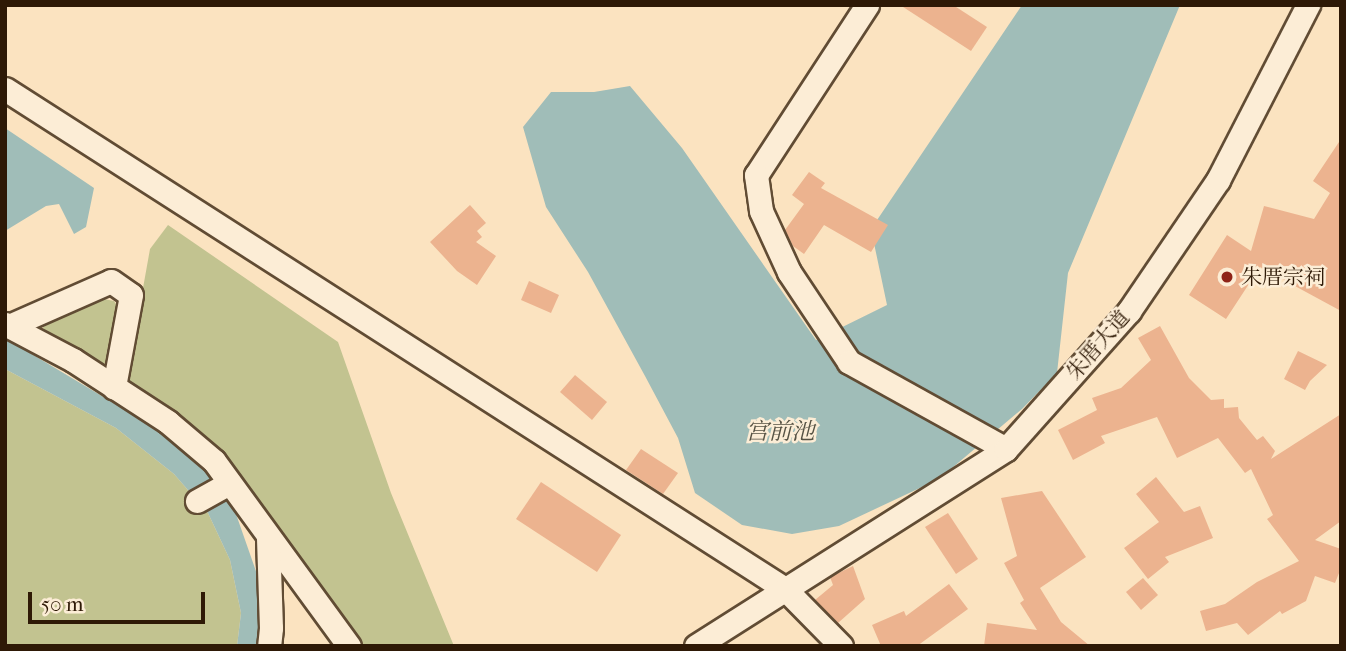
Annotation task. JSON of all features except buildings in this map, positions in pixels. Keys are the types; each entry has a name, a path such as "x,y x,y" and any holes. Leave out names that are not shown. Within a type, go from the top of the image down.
{"street":[{"path":"867,5 756,175 761,211 789,272 849,362 1006,449"},
{"name":"朱厝大道","path":"696,646 1006,449 1129,311 1151,279 1218,180 1308,5"},
{"path":"5,89 785,589 841,646"},
{"path":"7,325 111,281 131,295 114,387"},
{"path":"7,325 114,387 168,422 214,461 349,646"},
{"path":"197,501 229,483"},
{"path":"268,538 271,628 269,646"}],"green space":[{"path":"168,225 338,342 391,493 454,646 358,646 214,446 126,383 150,249"},
{"path":"99,298 114,301 118,307 106,362 97,371 46,339 43,327"},
{"path":"5,369 116,428 174,474 208,513 230,560 241,613 237,646 5,646"}],"water":[{"name":"宫前池","path":"1022,5 1180,5 1068,273 1057,373 1022,409 939,479 839,526 792,534 742,525 695,493 678,438 588,272 546,207 523,127 551,92 594,92 630,86 682,148 816,340 887,305 871,229"},
{"path":"5,128 94,188 86,227 74,234 59,204 46,206 5,231"},
{"path":"5,338 162,432 229,494 265,597 262,646 237,646 241,613 230,560 208,513 174,474 116,428 5,369"}],"place":[{"name":"朱厝宗祠","path":"1227,277"}]}
